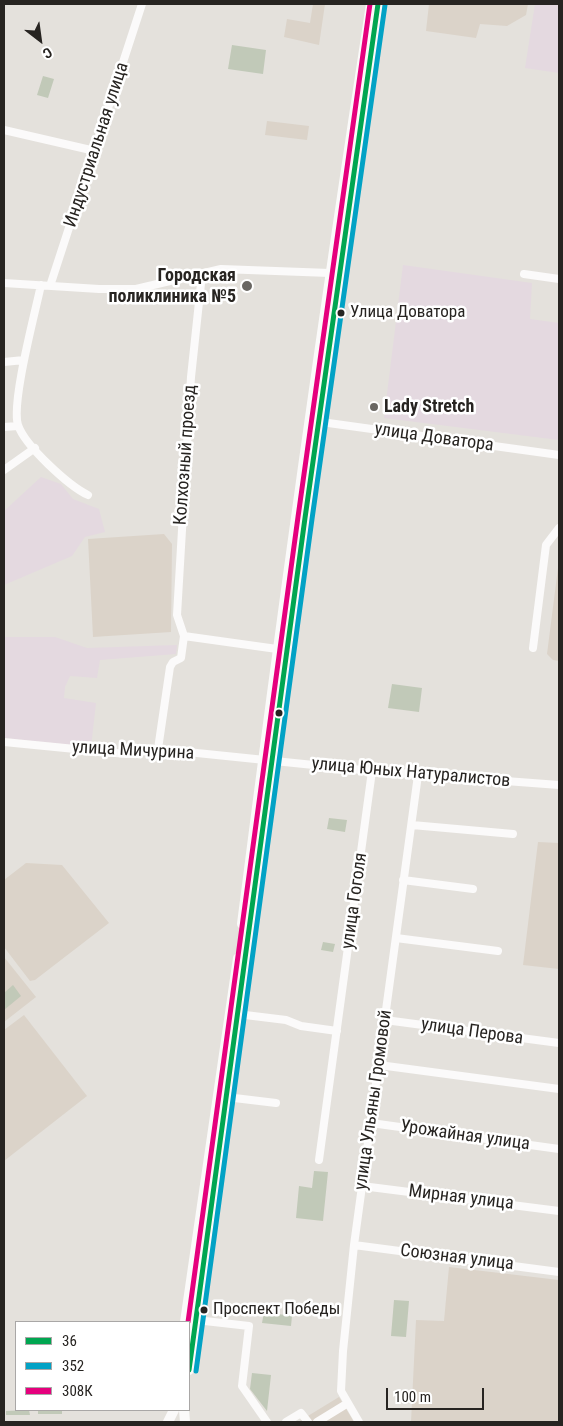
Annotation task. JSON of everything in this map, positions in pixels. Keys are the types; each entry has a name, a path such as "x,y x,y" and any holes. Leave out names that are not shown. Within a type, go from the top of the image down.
{"main road":[{"path":"190,1321 241,937 314,422 330,274 371,4"},
{"path":"190,1321 226,1097 237,1014 267,761 277,649 378,4"}],"street":[{"name":"Индустриальная улица","path":"50,286 142,4"},
{"path":"4,130 95,151"},
{"path":"4,283 99,289 136,289 220,269 330,274"},
{"name":"Колхозный проезд","path":"158,749 170,667 173,662 181,658 184,636 177,614 191,377 202,274"},
{"path":"524,274 559,279"},
{"path":"41,285 24,360 17,411 18,426 34,448 58,474 74,489 88,495"},
{"path":"4,362 24,360"},
{"name":"улица Доватора","path":"314,422 559,455"},
{"path":"4,427 18,426"},
{"path":"4,470 34,448"},
{"path":"533,648 546,545 559,528"},
{"path":"184,636 277,649"},
{"name":"улица Мичурина","path":"4,742 126,754 158,749 267,761"},
{"name":"улица Юных Натуралистов","path":"267,761 372,772 559,785"},
{"name":"улица Гоголя","path":"319,1160 372,772"},
{"name":"улица Ульяны Громовой","path":"359,1422 341,1391 354,1245 418,775"},
{"path":"412,825 513,834"},
{"path":"404,880 473,889"},
{"path":"396,938 498,952"},
{"path":"237,1014 286,1020 300,1026 337,1030"},
{"name":"улица Перова","path":"385,1020 559,1043"},
{"path":"379,1065 559,1090"},
{"path":"226,1097 276,1103"},
{"name":"Урожайная улица","path":"371,1123 559,1150"},
{"name":"Мирная улица","path":"362,1186 559,1211"},
{"name":"Союзная улица","path":"354,1245 559,1272"},
{"path":"190,1321 249,1326 242,1386 267,1422"},
{"path":"317,1422 348,1403"},
{"path":"286,1422 301,1413 308,1422"}],"shaded area":[{"path":"313,4 325,4 319,45 284,37 287,19 310,23"},
{"path":"429,4 528,4 526,15 507,26 480,24 476,38 426,31"},
{"path":"535,4 559,4 559,73 525,68"},
{"path":"267,121 309,126 307,140 265,135"},
{"path":"403,265 532,283 530,319 559,323 559,440 384,418"},
{"path":"41,477 61,484 73,499 99,509 105,532 85,537 72,556 4,585 4,511"},
{"path":"164,534 172,544 171,632 93,637 88,539"},
{"path":"558,568 559,661 553,660 547,654"},
{"path":"4,637 55,637 87,648 177,645 176,654 100,660 97,678 70,676 65,687 64,698 96,703 91,747 4,738"},
{"path":"538,842 559,843 559,969 523,965"},
{"path":"26,863 62,865 109,923 35,980 30,981 4,947 4,880"},
{"path":"4,957 36,997 4,1022"},
{"path":"24,1015 87,1096 4,1161 4,1030"},
{"path":"449,1267 559,1280 559,1422 411,1422 416,1320 444,1321"},
{"path":"339,1397 354,1422 298,1422"}],"green space":[{"path":"232,45 266,50 263,74 228,69"},
{"path":"43,76 54,79 48,98 37,95"},
{"path":"392,684 422,688 419,712 388,708"},
{"path":"329,818 347,820 345,832 327,829"},
{"path":"323,942 335,944 333,952 321,950"},
{"path":"13,985 21,996 4,1010 4,993"},
{"path":"314,1171 328,1172 323,1221 296,1218 299,1186 312,1188"},
{"path":"394,1300 409,1301 406,1337 391,1336"},
{"path":"264,1312 292,1316 291,1326 262,1323"},
{"path":"252,1373 271,1375 267,1411 250,1389"},
{"path":"6,1411 29,1411 30,1415 6,1415"},
{"path":"38,1411 62,1411 62,1414 38,1414"}],"transit line":[{"name":"308К","path":"188,1321 370,4"},
{"name":"36","path":"190,1363 305,518 378,4"},
{"name":"352","path":"196,1371 312,519 385,5"}],"place":[{"name":"Городская поликлиника №5","path":"247,286"},
{"name":"Улица Доватора","path":"341,313"},
{"name":"Lady Stretch","path":"374,407"},
{"name":"Проспект Победы","path":"204,1310"}]}
